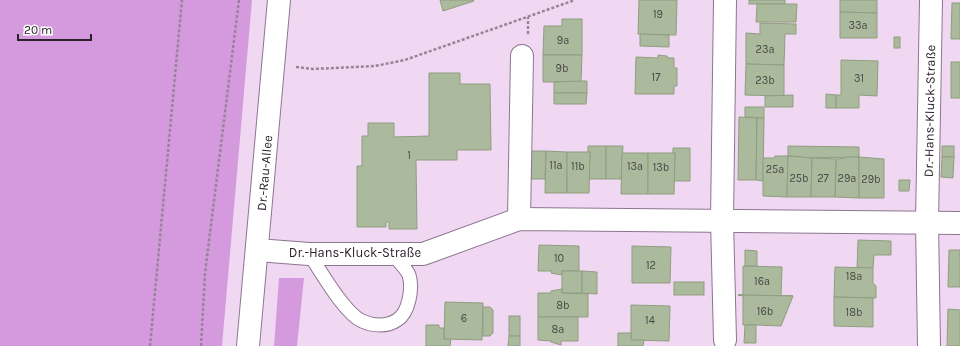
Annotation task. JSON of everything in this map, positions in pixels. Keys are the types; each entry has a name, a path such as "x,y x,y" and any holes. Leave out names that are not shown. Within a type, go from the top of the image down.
{"street":[{"name":"Dr.-Rau-Allee","path":"248,346 279,0"},
{"path":"725,0 722,220 725,340"},
{"name":"Dr.-Hans-Kluck-Straße","path":"928,346 931,0"},
{"path":"519,219 522,56"},
{"name":"Dr.-Hans-Kluck-Straße","path":"257,250 309,254 423,254 519,219 960,222"}],"lane":[{"path":"309,254 342,303 361,321 380,326 397,320 406,309 410,293 409,274 392,253"}],"path":[{"path":"150,346 182,0"},
{"path":"201,346 205,272 239,0"},
{"path":"274,64 313,69 375,66 405,60 575,0"}],"shaded area":[{"path":"0,0 252,0 222,346 0,346"},
{"path":"279,278 304,278 297,346 274,346"}],"building":[{"path":"440,0 473,0 474,1 443,11"},
{"path":"639,0 677,0 676,35 638,34"},
{"path":"749,0 785,0 785,4 749,4"},
{"path":"840,0 877,0 877,13 840,12"},
{"path":"952,3 960,3 960,39 951,39"},
{"path":"757,4 797,4 796,22 756,22"},
{"path":"840,12 877,13 877,38 840,38"},
{"path":"562,19 582,19 582,55 543,55 544,26 562,26"},
{"path":"760,23 796,24 796,34 785,34 784,65 746,64 746,33 760,34"},
{"path":"640,34 669,35 669,47 640,46"},
{"path":"894,37 900,37 900,48 894,48"},
{"path":"543,55 582,55 581,82 543,82"},
{"path":"658,55 674,58 674,68 677,68 677,86 674,86 674,94 635,94 636,57 658,58"},
{"path":"841,60 878,61 877,96 859,95 859,108 836,108 836,95 841,95"},
{"path":"951,62 960,62 960,98 951,98"},
{"path":"746,64 784,65 784,96 745,95"},
{"path":"429,73 460,73 460,84 490,84 491,150 457,150 457,160 416,160 417,229 389,229 389,222 386,222 386,227 357,227 357,166 362,166 362,136 368,136 368,123 394,123 394,137 429,136"},
{"path":"587,81 587,93 554,93 554,82"},
{"path":"554,93 587,93 586,104 554,104"},
{"path":"826,94 836,95 836,108 826,108"},
{"path":"793,95 793,107 765,107 765,96"},
{"path":"745,107 764,107 764,118 745,117"},
{"path":"739,117 757,118 756,180 738,180"},
{"path":"757,118 764,118 763,181 756,180"},
{"path":"588,146 606,146 606,179 589,179 590,152 588,152"},
{"path":"606,146 623,146 621,179 606,179"},
{"path":"788,146 859,147 859,157 801,158 788,156"},
{"path":"942,146 954,146 954,157 942,157"},
{"path":"673,148 690,148 690,181 674,181 675,153 673,153"},
{"path":"531,151 546,151 545,179 530,179"},
{"path":"546,151 567,152 567,193 545,193"},
{"path":"567,152 590,152 589,193 567,193"},
{"path":"622,153 648,153 648,194 621,194"},
{"path":"648,153 675,153 674,194 648,194"},
{"path":"775,156 788,156 787,197 763,196 763,158 774,158"},
{"path":"788,156 812,158 811,197 787,197"},
{"path":"859,157 859,198 835,197 836,159"},
{"path":"859,157 884,159 884,198 859,198"},
{"path":"942,157 954,157 953,178 941,177"},
{"path":"812,158 836,159 835,197 811,197"},
{"path":"899,180 910,180 909,191 899,191"},
{"path":"858,240 891,241 891,255 874,255 873,268 857,268"},
{"path":"539,245 579,246 579,271 562,271 562,275 551,273 552,271 538,271"},
{"path":"632,246 671,247 670,283 632,283"},
{"path":"745,250 757,251 757,266 745,266"},
{"path":"949,250 960,250 960,287 948,287"},
{"path":"743,266 782,267 781,296 738,295 743,295"},
{"path":"835,267 873,268 873,283 876,286 876,298 834,297"},
{"path":"562,271 582,271 582,293 562,293"},
{"path":"582,271 597,272 597,294 582,293"},
{"path":"674,282 704,282 704,295 674,295"},
{"path":"562,289 562,293 588,294 588,317 538,317 538,293 551,293 551,291"},
{"path":"738,295 793,296 781,326 743,325 743,296"},
{"path":"834,297 873,298 873,327 834,326"},
{"path":"445,302 483,303 482,340 444,339"},
{"path":"631,305 670,306 669,341 631,340"},
{"path":"483,307 490,307 493,310 493,333 490,336 483,336"},
{"path":"948,309 960,310 960,346 947,346"},
{"path":"509,316 520,316 520,336 509,336"},
{"path":"538,317 578,317 578,341 561,341 561,345 551,341 538,340"},
{"path":"426,325 439,325 439,328 444,328 444,339 451,339 450,346 426,346"},
{"path":"745,325 756,325 756,343 744,343"},
{"path":"618,333 631,333 631,340 644,340 643,346 618,346"},
{"path":"509,336 520,336 520,346 508,346"}]}
